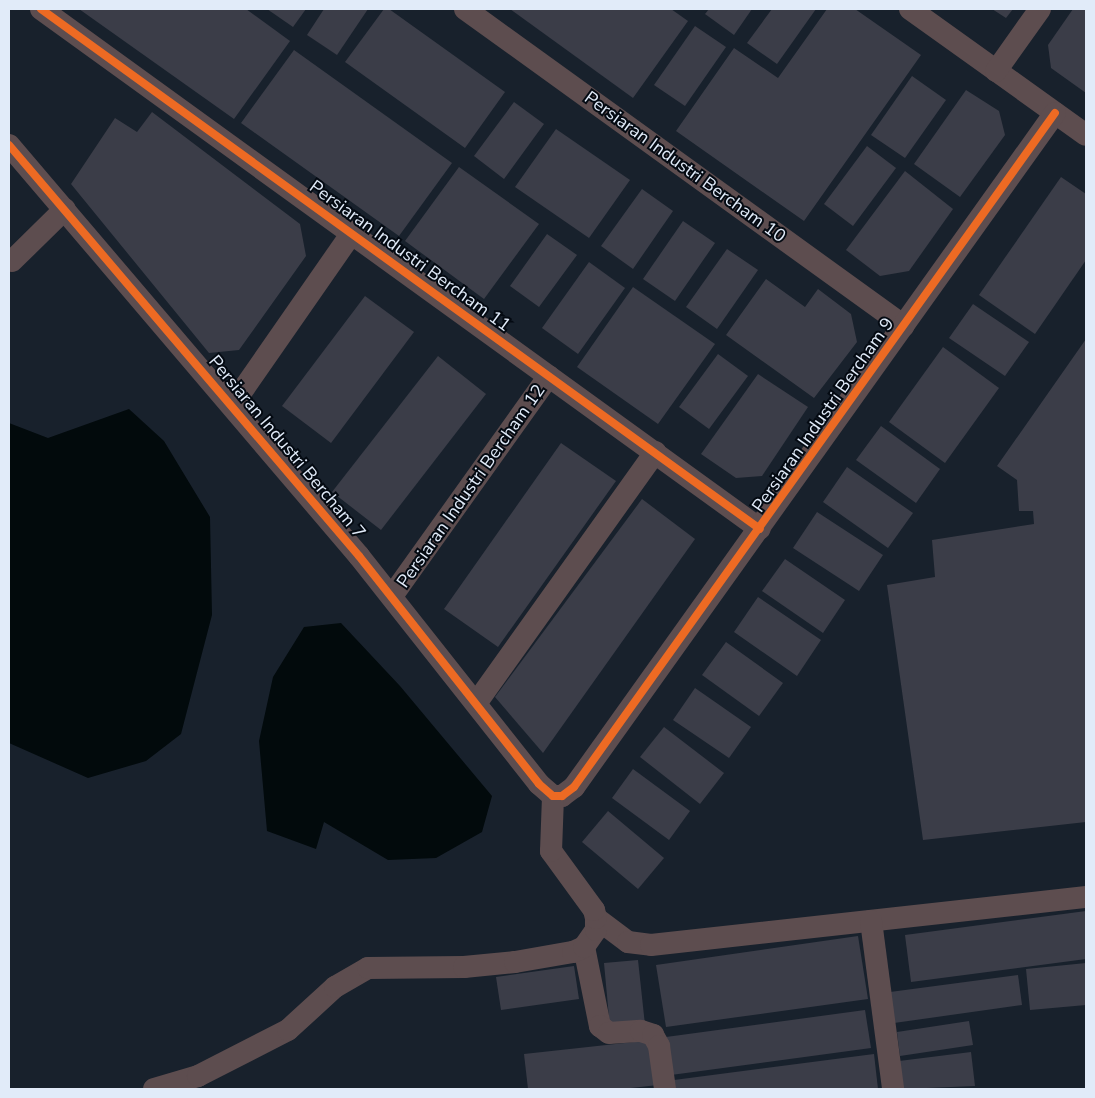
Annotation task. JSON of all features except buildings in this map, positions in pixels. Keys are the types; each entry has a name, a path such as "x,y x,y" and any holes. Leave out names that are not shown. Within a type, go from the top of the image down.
{"street":[{"name":"Persiaran Industri Bercham 11","path":"41,9 760,528"},
{"name":"Persiaran Industri Bercham 10","path":"465,9 904,326"},
{"path":"910,9 1086,135"},
{"path":"996,71 1040,9"},
{"name":"Persiaran Industri Bercham 9","path":"553,796 569,794 574,788 1055,113"},
{"name":"Persiaran Industri Bercham 7","path":"9,145 233,404 392,596 477,702 532,775 553,796"},
{"path":"12,260 64,209"},
{"path":"233,404 352,233"},
{"name":"Persiaran Industri Bercham 12","path":"392,596 549,376"},
{"path":"477,702 655,452"},
{"path":"154,1089 198,1076 288,1030 335,987 368,968 464,967 515,962 573,952 584,947 596,930 596,918 594,910 551,851 553,796"},
{"path":"596,918 628,942 651,945 1086,897"},
{"path":"871,920 893,1089"},
{"path":"584,947 600,1026 609,1034 641,1031 653,1035 659,1046 665,1089"}],"shaded area":[{"path":"129,409 164,441 210,517 212,615 181,734 146,761 88,778 9,743 9,423 48,438"},
{"path":"341,623 400,686 492,796 482,832 436,858 388,860 324,822 316,849 267,831 259,741 273,677 304,627"}],"cycle path":[{"path":"41,9 760,529"},
{"path":"9,145 359,556 539,784 553,796 562,796 574,787 1055,113"}]}
